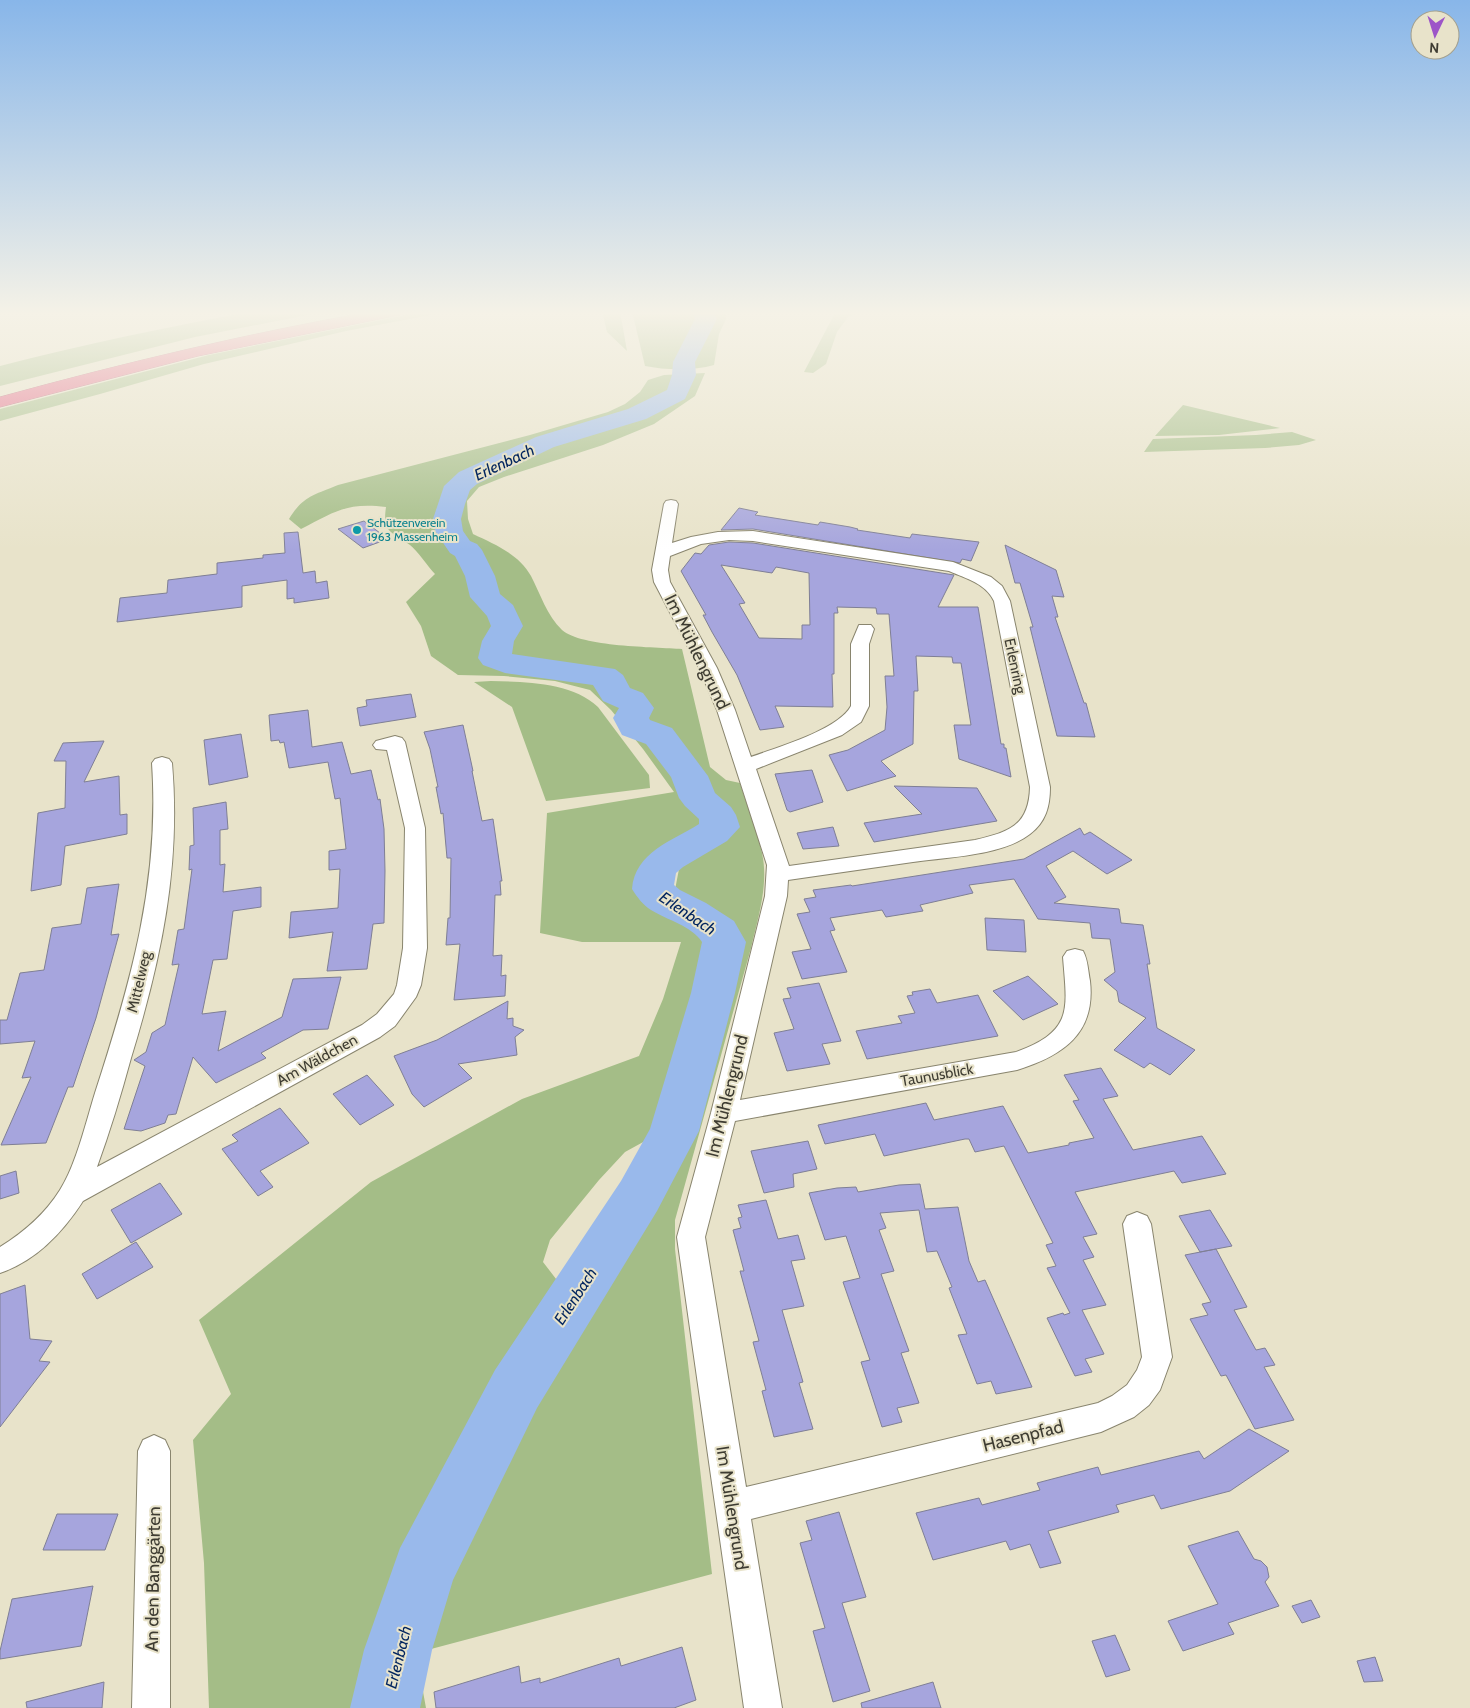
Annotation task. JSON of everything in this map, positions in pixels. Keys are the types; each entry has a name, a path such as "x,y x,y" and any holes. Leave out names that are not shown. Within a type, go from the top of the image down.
{"highway":[{"path":"0,394 13,391"},
{"path":"0,402 44,391"}],"street":[{"name":"Im Mühlengrund","path":"671,504 660,570 662,582 708,668 726,710 776,857 778,874 776,896 724,1113 691,1237 763,1708"},
{"name":"Erlenring","path":"664,553 681,544 710,536 732,534 753,536 953,567 985,580 996,589 1002,601 1040,787 1041,797 1036,818 1020,832 992,843 975,847 778,874"},
{"path":"746,766 835,732 854,718 860,706 860,644 865,629"},
{"name":"Am Wäldchen","path":"0,1261 26,1245 48,1227 61,1213 73,1193 371,1030 395,1010 409,985 416,948 415,828 395,742 383,745"},
{"name":"Mittelweg","path":"73,1193 87,1160 128,1029 149,943 158,898 164,843 165,802 162,762"},
{"name":"Taunusblick","path":"724,1113 1016,1061 1034,1056 1059,1040 1070,1027 1076,1014 1079,1003 1075,957"},
{"name":"Hasenpfad","path":"732,1507 1101,1417 1125,1407 1140,1394 1150,1378 1157,1357 1137,1224"},
{"name":"An den Banggärten","path":"152,1708 154,1451"}],"green space":[{"path":"71,391 111,391 0,421 0,409"},
{"path":"697,391 695,396 654,424 603,445 479,487 467,501 468,519 473,534 505,550 526,568 552,618 562,630 572,636 601,643 682,649 710,767 726,780 740,783 762,853 764,877 757,925 675,1220 675,1249 712,1574 416,1653 426,1708 209,1708 204,1563 193,1440 231,1394 199,1320 371,1182 522,1099 639,1056 663,999 681,942 582,942 540,933 547,813 674,792 643,749 611,710 590,690 555,681 504,676 458,675 431,656 421,626 406,602 435,574 413,547 387,527 386,507 351,507 332,513 301,529 289,519 304,501 338,485 530,435 608,412 625,404 640,392","holes":["705,815 725,839 702,849 679,869 674,895 705,916 728,935 732,951 679,1134 578,1322 510,1433 416,1618 413,1553 421,1513 442,1477 487,1415 563,1288 543,1262 550,1240 599,1180 625,1152 656,1135 670,1082 712,952 708,935 692,923 657,905 643,889 648,872 654,862 668,850 699,832 706,825"]},
{"path":"1183,405 1280,428 1219,435 1155,436"},
{"path":"1292,432 1316,440 1299,445 1265,448 1144,452 1153,439"},
{"path":"491,681 548,685 562,688 587,699 598,707 649,775 650,788 546,801 512,707 474,682"}],"building":[{"path":"739,508 758,512 755,515 818,525 820,522 910,538 912,534 979,542 971,561 962,559 960,563 753,529 721,530"},
{"name":"Schützenverein 1963 Massenheim","path":"364,521 388,539 363,548 338,529"},
{"path":"298,532 303,573 315,571 316,583 327,581 329,598 294,603 294,598 287,599 287,580 242,586 242,607 117,622 120,598 167,593 168,580 217,574 217,563 263,558 263,555 285,553 284,533"},
{"path":"729,542 753,543 954,575 938,607 978,607 1001,744 1004,744 1004,748 1006,748 1011,777 959,759 954,725 971,725 961,663 953,663 952,657 916,656 918,691 914,691 913,744 881,761 896,776 847,791 829,755 848,750 885,730 887,707 885,676 894,676 889,614 877,614 876,608 837,607 838,613 834,613 833,707 775,706 784,727 760,730 737,675 712,632 703,615 706,615 681,571 695,553 701,554 709,545","holes":["721,565 772,573 776,567 809,573 810,625 802,625 802,639 759,638 739,604 745,603"]},
{"path":"1005,545 1056,570 1064,597 1052,596 1058,617 1055,617 1084,703 1086,703 1095,737 1057,736 1030,627 1033,627 1020,583 1015,583"},
{"path":"411,694 416,717 360,726 357,708 367,706 366,700"},
{"path":"308,710 312,747 342,742 351,774 371,770 378,800 380,799 384,829 384,923 373,924 367,969 327,971 333,932 289,938 291,912 338,908 340,869 329,870 329,851 346,849 340,798 335,799 328,762 289,768 284,742 280,743 279,740 271,741 269,715"},
{"path":"463,725 482,821 493,819 502,881 500,881 501,895 495,895 493,956 502,955 501,976 506,975 505,996 454,1000 460,944 446,945 448,918 450,918 451,858 447,858 443,813 441,814 436,787 438,787 430,749 424,732"},
{"path":"241,734 248,777 209,785 204,740"},
{"path":"104,741 84,782 119,776 120,815 127,814 127,834 65,846 61,885 31,891 38,813 65,808 66,761 54,761 63,743"},
{"path":"812,770 823,802 790,812 787,810 775,774"},
{"path":"894,786 977,788 997,821 874,842 864,823 922,814"},
{"path":"226,802 228,829 220,830 220,865 225,864 223,892 261,887 261,907 233,911 227,959 213,960 202,1014 226,1011 218,1051 282,1017 293,979 341,977 328,1029 303,1030 261,1053 266,1058 216,1083 193,1057 176,1114 168,1115 165,1123 141,1131 124,1129 145,1066 134,1060 146,1052 152,1033 165,1025 179,964 172,965 178,930 184,929 192,869 189,870 190,846 194,845 193,808"},
{"path":"833,827 839,846 803,849 797,833"},
{"path":"1080,828 1084,835 1090,832 1132,860 1107,874 1073,851 1046,866 1066,897 1054,903 1119,909 1121,923 1143,925 1150,964 1147,964 1157,1028 1195,1050 1170,1075 1150,1063 1144,1068 1114,1050 1146,1018 1119,1002 1117,991 1104,980 1115,972 1110,939 1092,938 1090,923 1038,919 1014,879 969,885 973,893 920,905 923,911 886,917 882,910 830,918 835,930 830,931 847,972 802,979 792,952 811,949 797,914 810,912 804,899 816,897 813,890 852,886 1024,859"},
{"path":"119,884 111,935 119,934 96,1018 73,1087 68,1087 46,1143 1,1145 31,1077 22,1078 35,1041 0,1044 0,1020 7,1020 20,973 44,970 52,928 81,924 87,888"},
{"path":"985,918 1024,920 1026,952 987,950"},
{"path":"1028,976 1058,1004 1023,1020 993,991"},
{"path":"819,983 841,1041 822,1044 830,1064 787,1071 774,1033 794,1029 783,999 791,998 787,988"},
{"path":"930,989 937,1003 978,995 998,1036 867,1059 856,1031 902,1023 898,1016 915,1013 907,996 913,995 912,992"},
{"path":"508,1001 507,1019 513,1018 513,1026 524,1030 515,1037 517,1055 458,1064 472,1078 424,1107 412,1094 394,1056 437,1040"},
{"path":"1101,1068 1118,1096 1103,1099 1133,1150 1202,1136 1226,1174 1182,1183 1174,1171 1075,1192 1097,1234 1083,1237 1094,1257 1083,1260 1106,1305 1082,1310 1104,1354 1085,1359 1092,1372 1075,1376 1047,1318 1070,1313 1047,1268 1056,1266 1046,1245 1053,1243 1004,1146 975,1152 969,1139 965,1139 884,1156 875,1134 825,1144 818,1125 926,1103 934,1120 1003,1106 1028,1153 1069,1145 1069,1143 1094,1138 1073,1101 1079,1100 1064,1075"},
{"path":"367,1075 394,1105 360,1125 333,1094"},
{"path":"280,1108 309,1143 260,1171 273,1187 258,1196 222,1149 238,1141 232,1135"},
{"path":"808,1141 817,1169 793,1174 794,1187 764,1193 751,1151"},
{"path":"16,1171 19,1193 0,1199 0,1176"},
{"path":"160,1183 182,1214 131,1243 111,1210"},
{"path":"920,1184 925,1209 958,1207 969,1261 978,1282 985,1280 1032,1387 996,1394 991,1381 977,1384 958,1335 967,1334 949,1288 952,1287 937,1251 927,1252 919,1210 880,1213 886,1228 879,1230 894,1271 881,1274 909,1351 901,1353 919,1403 897,1408 902,1422 882,1427 861,1362 870,1360 843,1282 860,1278 846,1236 825,1240 809,1193 856,1187 858,1192 899,1185"},
{"path":"766,1200 778,1239 798,1235 805,1259 791,1261 804,1306 782,1310 803,1382 799,1383 813,1429 774,1437 762,1391 766,1390 753,1342 759,1341 740,1271 744,1271 733,1230 741,1228 738,1218 742,1217 738,1205"},
{"path":"1210,1210 1232,1246 1200,1252 1179,1216"},
{"path":"136,1242 153,1267 97,1299 82,1274"},
{"path":"1216,1249 1247,1307 1234,1310 1256,1350 1265,1348 1275,1365 1264,1367 1294,1420 1255,1429 1226,1375 1221,1376 1190,1319 1208,1315 1202,1304 1211,1302 1185,1255"},
{"path":"25,1285 30,1339 52,1341 39,1361 50,1362 0,1427 0,1294"},
{"path":"1249,1429 1289,1451 1230,1491 1161,1509 1154,1495 1116,1505 1119,1512 1048,1531 1061,1563 1040,1568 1030,1544 1010,1550 1006,1541 933,1560 916,1513 979,1498 982,1505 1040,1490 1037,1483 1098,1467 1101,1475 1199,1451 1204,1459"},
{"path":"839,1512 866,1597 842,1603 870,1691 833,1702 813,1631 825,1628 800,1543 812,1540 806,1521"},
{"path":"57,1514 118,1514 105,1550 43,1550"},
{"path":"1238,1531 1254,1559 1261,1561 1267,1567 1269,1577 1265,1582 1279,1606 1228,1623 1234,1634 1183,1651 1168,1621 1218,1604 1188,1546"},
{"path":"93,1586 81,1646 0,1659 0,1651 12,1599"},
{"path":"1311,1600 1320,1617 1302,1623 1292,1606"},
{"path":"1115,1635 1130,1670 1106,1677 1092,1641"},
{"path":"682,1647 696,1700 674,1708 436,1708 434,1692 519,1666 521,1683 540,1678 540,1683 619,1658 621,1666"},
{"path":"1375,1657 1383,1681 1364,1682 1357,1661"},
{"path":"104,1682 102,1708 27,1708 26,1702"},
{"path":"933,1682 941,1708 862,1708 861,1703"}],"waterway":[{"name":"Erlenbach","path":"385,1708 398,1650 423,1571 516,1389 639,1196 674,1131 713,993 724,942 719,931 691,913 665,900 653,889 655,875 662,864 720,827 717,815 698,798 689,776 659,736 635,727 631,718 637,708 631,700 615,694 611,682 603,676 505,663 495,658 498,641 507,626 502,612 485,597 480,576 467,550 460,547 449,531 447,519 458,486 468,478 545,442 637,414 677,394 678,391"}],"place":[{"name":"Schützenverein 1963 Massenheim","path":"357,530"}]}
